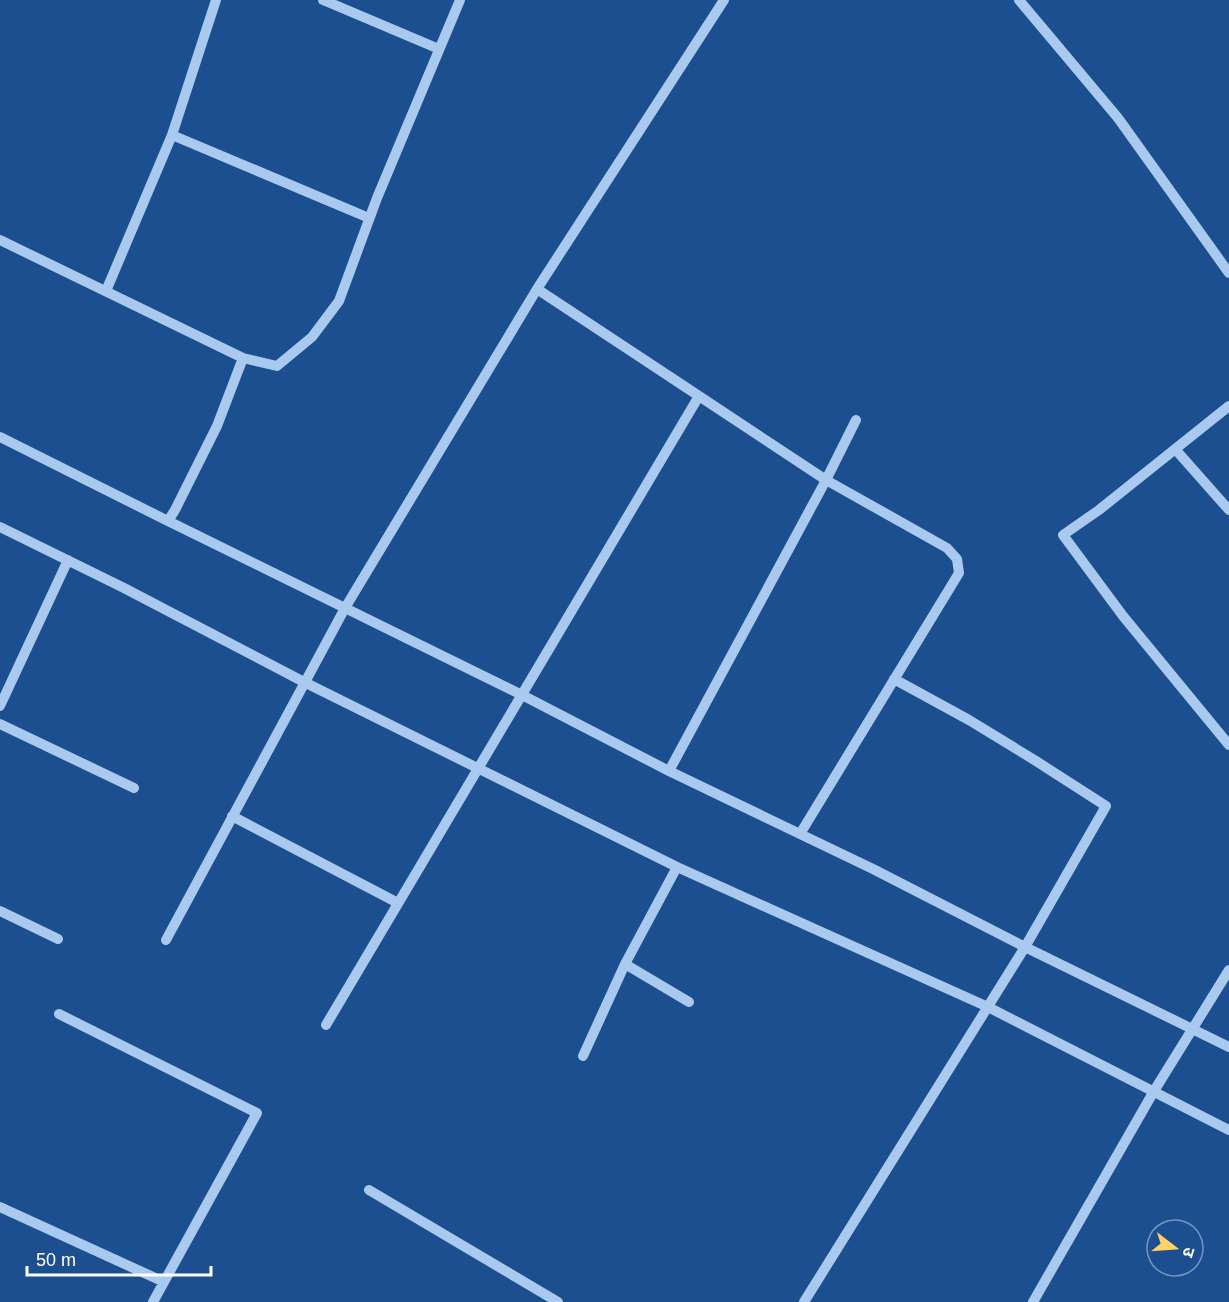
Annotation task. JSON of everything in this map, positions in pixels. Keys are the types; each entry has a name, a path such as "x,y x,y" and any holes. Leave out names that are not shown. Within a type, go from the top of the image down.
{"street":[{"path":"106,291 172,135 216,0"},
{"path":"323,0 440,49"},
{"path":"0,240 243,358 277,366 312,337 339,301 369,218 460,0"},
{"path":"166,940 303,682 345,608 537,289 724,0"},
{"path":"1019,0 1118,118 1229,273"},
{"path":"172,135 369,218"},
{"path":"537,289 826,480 947,548 957,559 959,573 800,834"},
{"path":"168,521 217,426 243,358"},
{"path":"326,1026 699,396"},
{"path":"1229,406 1099,510 1063,535 1123,616 1229,745"},
{"path":"669,771 856,420"},
{"path":"0,437 522,694 669,771 1229,1047"},
{"path":"1175,449 1229,510"},
{"path":"0,527 172,612 303,682 677,867 988,1007 1229,1130"},
{"path":"0,706 68,560"},
{"path":"804,1302 1026,947 1106,806 969,720 894,679"},
{"path":"0,724 134,788"},
{"path":"232,816 398,903"},
{"path":"583,1056 625,964 677,867"},
{"path":"0,911 58,939"},
{"path":"625,964 689,1002"},
{"path":"1033,1302 1154,1091 1229,970"},
{"path":"59,1014 257,1113 153,1302"},
{"path":"369,1190 558,1302"},
{"path":"0,1207 164,1282"}]}
